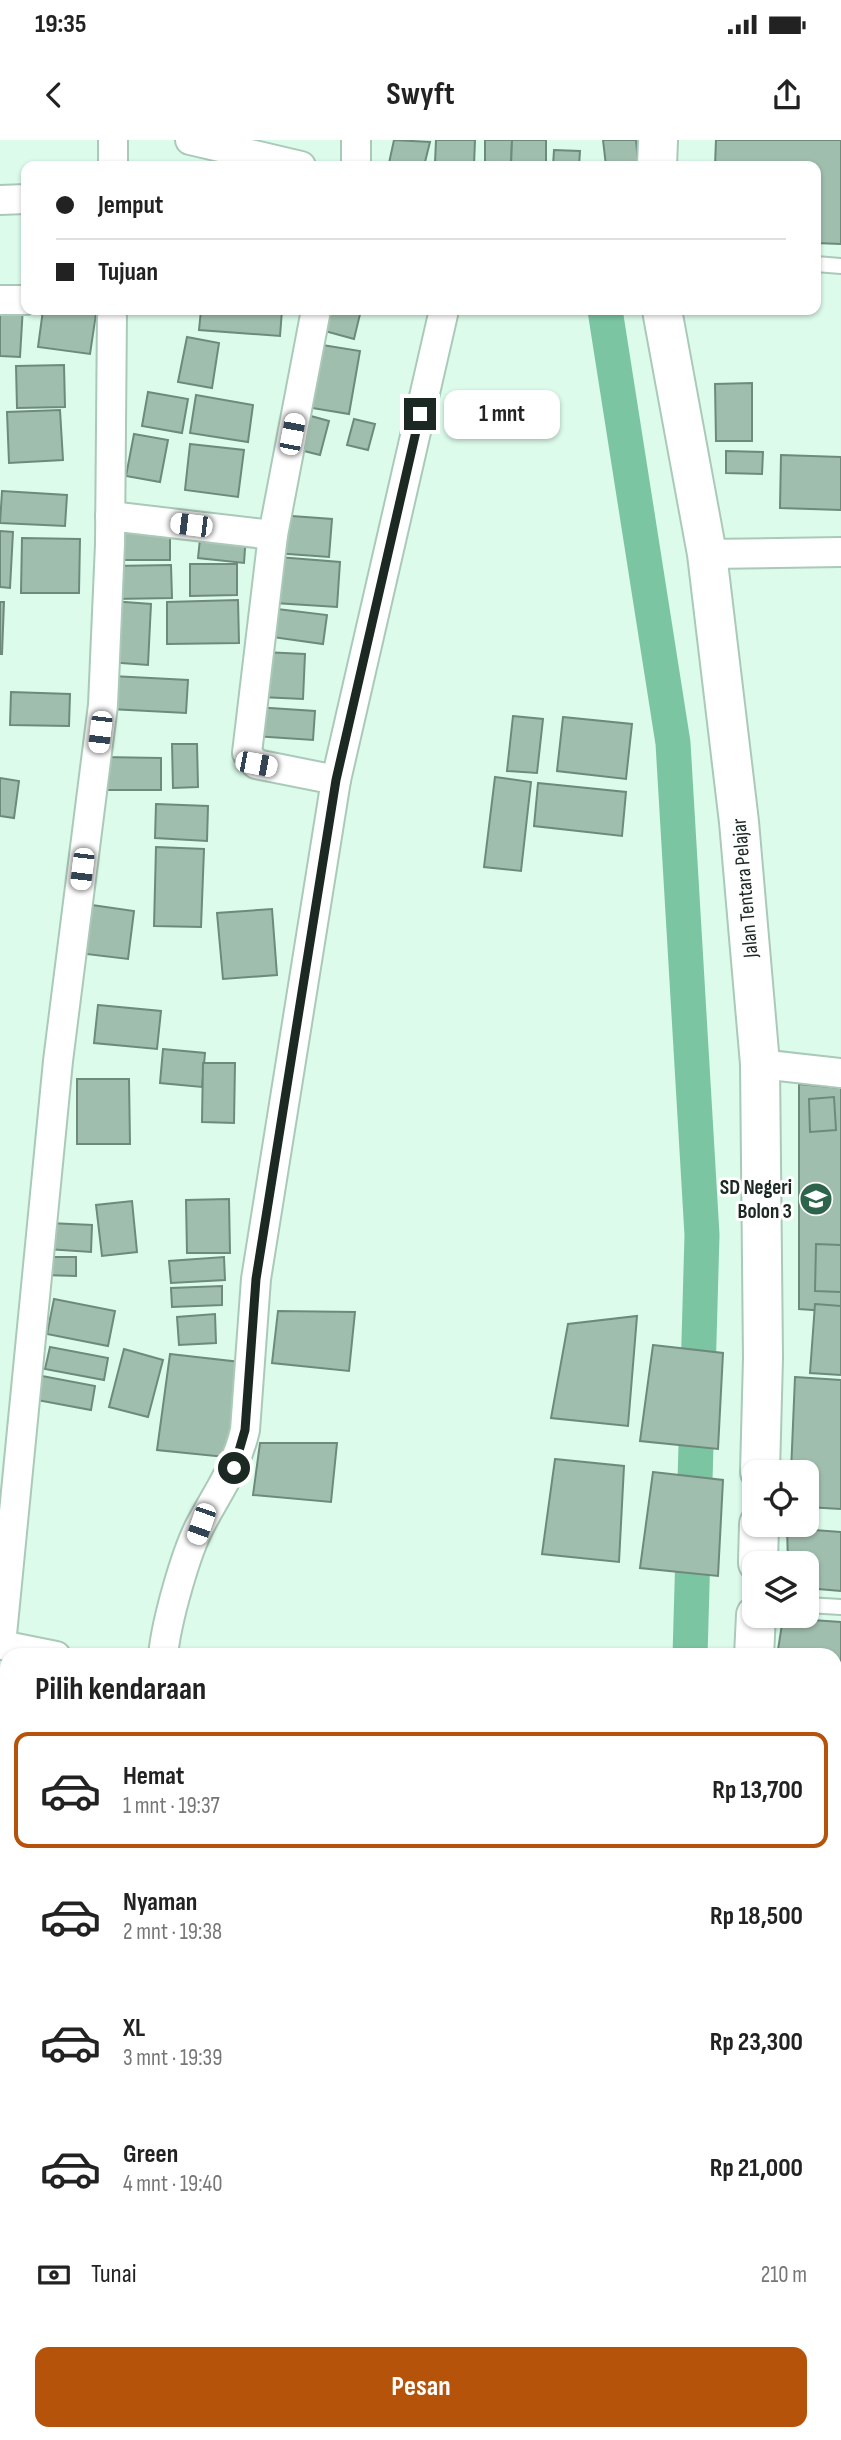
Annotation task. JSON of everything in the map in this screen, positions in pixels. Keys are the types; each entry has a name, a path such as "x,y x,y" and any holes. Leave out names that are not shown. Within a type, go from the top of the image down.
{"main road":[{"path":"657,161 658,140"},
{"name":"Jalan Tentara Pelajar","path":"663,315 707,554 738,809 760,1064 763,1358 760,1460"},
{"path":"754,1648 755,1628"}],"street":[{"path":"113,140 113,161"},
{"path":"190,140 280,161"},
{"path":"356,140 356,161"},
{"path":"0,201 21,199"},
{"path":"0,300 21,300"},
{"path":"0,1645 58,1061 103,705 110,516 111,315"},
{"path":"315,315 273,535 247,753 256,764 336,780"},
{"path":"164,1648 165,1630 201,1524 227,1482 240,1454 245,1430 256,1279 336,780 443,315"},
{"path":"110,516 273,535"},
{"path":"707,554 841,552"},
{"path":"760,1064 841,1073"}],"lane":[{"path":"821,264 841,266"},
{"path":"819,1606 841,1607"}],"building":[{"path":"394,140 430,142 425,161 389,161"},
{"path":"436,140 475,140 474,161 435,161"},
{"path":"485,140 512,140 511,161 485,161"},
{"path":"512,140 546,140 546,161 511,161"},
{"path":"603,140 636,140 638,161 605,161"},
{"path":"716,140 841,140 841,244 821,243 821,161 715,161"},
{"path":"554,150 580,151 579,161 553,161"},
{"path":"0,305 21,306 20,357 0,356"},
{"path":"42,315 96,315 90,354 38,347"},
{"path":"200,315 282,315 280,336 199,330"},
{"path":"318,315 360,315 354,339 314,328"},
{"path":"187,337 219,343 212,388 178,382"},
{"path":"310,343 360,351 349,414 300,406"},
{"path":"64,365 65,407 17,408 16,366"},
{"path":"752,383 752,441 716,441 715,384"},
{"path":"148,392 188,399 182,433 142,426"},
{"path":"196,395 253,405 248,442 190,433"},
{"path":"60,410 63,460 9,463 7,412"},
{"path":"300,413 329,421 320,455 292,448"},
{"path":"354,419 375,424 368,450 347,445"},
{"path":"134,434 168,440 160,482 126,476"},
{"path":"190,444 244,450 238,497 185,490"},
{"path":"726,451 763,452 762,474 726,473"},
{"path":"781,455 841,457 841,510 780,508"},
{"path":"2,491 67,495 65,526 0,523"},
{"path":"278,515 332,519 329,557 275,553"},
{"path":"119,524 170,524 170,560 120,560"},
{"path":"201,529 246,534 244,563 198,558"},
{"path":"0,531 13,532 10,588 0,587"},
{"path":"22,538 80,539 79,593 21,593"},
{"path":"278,557 340,562 337,607 275,603"},
{"path":"190,564 237,564 237,595 190,596"},
{"path":"171,565 172,598 114,599 113,566"},
{"path":"238,600 239,643 167,644 167,602"},
{"path":"111,601 151,604 148,665 108,662"},
{"path":"0,602 4,602 2,654 0,654"},
{"path":"269,608 327,615 323,644 265,636"},
{"path":"263,652 305,654 303,699 261,697"},
{"path":"112,676 188,680 186,713 110,709"},
{"path":"11,692 70,694 69,726 10,725"},
{"path":"255,707 315,711 313,740 253,736"},
{"path":"513,716 543,719 537,773 507,771"},
{"path":"563,717 632,724 626,779 557,771"},
{"path":"172,744 197,744 198,787 173,788"},
{"path":"101,757 161,758 161,790 101,790"},
{"path":"495,777 531,782 521,871 484,867"},
{"path":"0,778 19,781 14,818 0,816"},
{"path":"538,783 626,792 622,836 534,826"},
{"path":"156,804 208,806 207,841 155,838"},
{"path":"156,847 204,849 201,927 154,926"},
{"path":"92,905 134,911 128,959 86,954"},
{"path":"272,909 277,975 223,979 217,913"},
{"path":"98,1005 161,1011 157,1049 94,1043"},
{"path":"163,1049 205,1053 202,1087 160,1083"},
{"path":"203,1063 235,1063 234,1123 202,1122"},
{"path":"77,1079 129,1079 130,1144 77,1144"},
{"name":"SD Negeri Bolon 3","path":"799,1084 841,1088 841,1312 799,1309"},
{"path":"834,1097 836,1130 810,1132 809,1099"},
{"path":"229,1199 230,1253 187,1253 186,1200"},
{"path":"132,1201 137,1252 102,1256 96,1205"},
{"path":"49,1223 92,1225 91,1252 47,1249"},
{"path":"816,1244 841,1245 841,1292 815,1291"},
{"path":"43,1257 76,1257 76,1276 43,1275"},
{"path":"224,1257 225,1280 171,1283 169,1261"},
{"path":"222,1286 222,1305 172,1307 171,1288"},
{"path":"54,1299 115,1311 108,1346 47,1334"},
{"path":"815,1304 841,1306 841,1375 810,1373"},
{"path":"278,1311 355,1312 349,1371 272,1363"},
{"path":"215,1314 216,1343 179,1345 177,1317"},
{"path":"637,1316 628,1426 551,1418 568,1324"},
{"path":"653,1345 723,1353 718,1449 640,1441"},
{"path":"50,1347 108,1358 104,1380 45,1369"},
{"path":"124,1349 163,1360 148,1417 109,1407"},
{"path":"170,1354 240,1362 235,1458 157,1450"},
{"path":"42,1376 95,1386 91,1410 37,1400"},
{"path":"795,1377 841,1380 841,1509 819,1508 819,1460 792,1460"},
{"path":"260,1443 337,1443 331,1502 253,1495"},
{"path":"555,1459 624,1466 619,1562 542,1554"},
{"path":"653,1472 723,1480 718,1576 640,1568"},
{"path":"819,1530 841,1532 841,1591 819,1589 819,1551 788,1551 787,1537 819,1537"},
{"path":"819,1620 841,1622 841,1648 778,1648 781,1628 819,1628"}],"waterway":[{"path":"606,315 673,743 702,1235 690,1648"}],"place":[{"name":"SD Negeri Bolon 3","path":"816,1199"}],"route":[{"path":"234,1468 245,1430 256,1279 336,780 420,414"}]}
